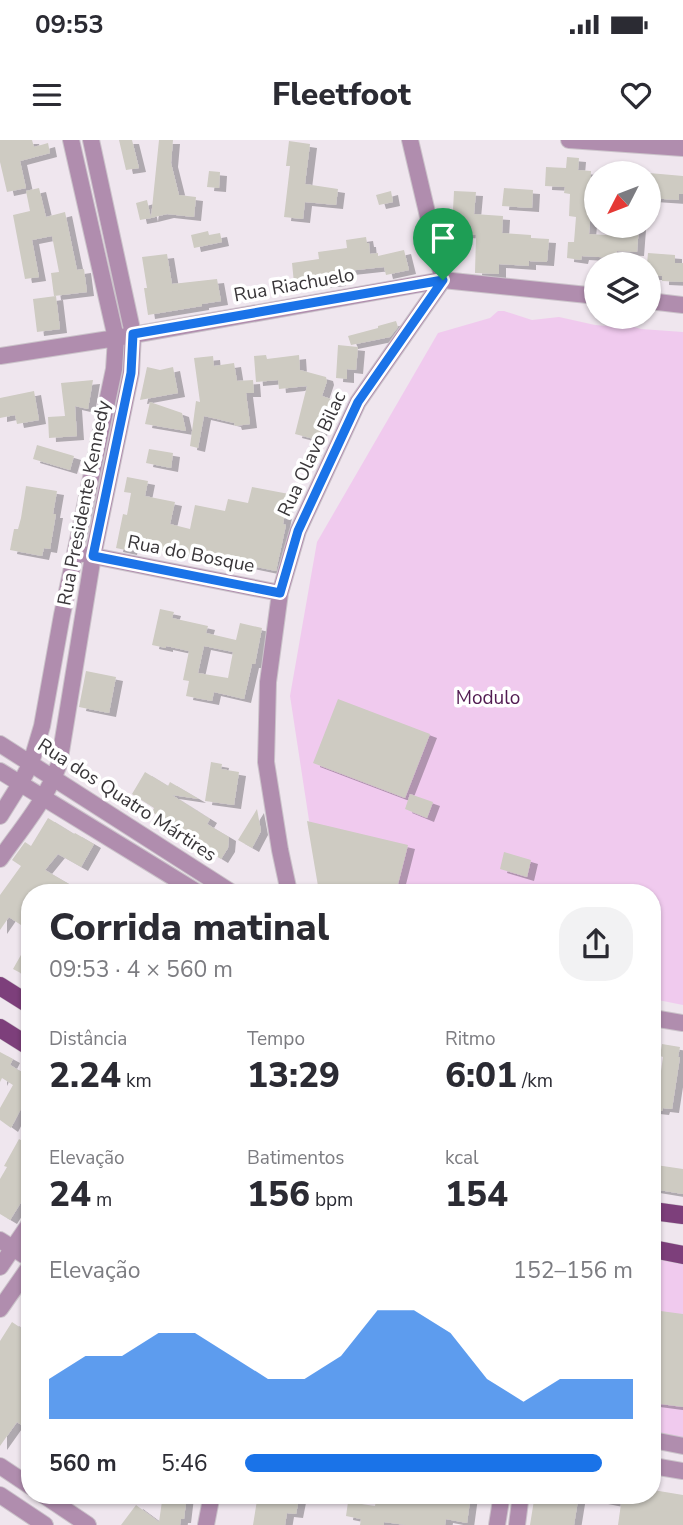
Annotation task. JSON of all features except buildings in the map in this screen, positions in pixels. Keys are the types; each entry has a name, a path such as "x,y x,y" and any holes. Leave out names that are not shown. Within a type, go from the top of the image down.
{"main road":[{"path":"0,986 21,999"},
{"path":"0,1028 21,1041"},
{"path":"661,1212 683,1215"},
{"path":"661,1251 683,1255"}],"street":[{"name":"Rua Presidente Kennedy","path":"0,816 31,763 42,726 114,369 116,338 71,140"},
{"name":"Rua Presidente Kennedy","path":"0,859 43,798 59,764 93,556 131,373 133,334 91,140"},
{"path":"410,140 443,280"},
{"path":"569,140 644,143 683,148"},
{"name":"Rua Riachuelo","path":"0,356 443,280 584,295"},
{"name":"Rua Olavo Bilac","path":"287,884 266,762 268,682 280,593 298,531 358,402 443,280"},
{"path":"661,302 683,305"},
{"name":"Rua do Bosque","path":"75,553 280,593"},
{"name":"Rua dos Quatro Mártires","path":"0,744 218,884"},
{"name":"Rua dos Quatro Mártires","path":"0,771 184,884"},
{"path":"138,857 148,839"},
{"path":"661,1019 683,1023"},
{"path":"21,1231 6,1244 1,1265 21,1272"},
{"path":"6,1244 21,1253"},
{"path":"0,1309 21,1284"},
{"path":"661,1442 683,1446"},
{"path":"0,1466 21,1480"},
{"path":"661,1467 683,1471"},
{"path":"0,1495 45,1525"},
{"path":"58,1504 88,1525"},
{"path":"206,1525 210,1504"},
{"path":"497,1525 500,1504"},
{"path":"517,1525 520,1504"}],"green space":[{"name":"Modulo","path":"498,311 532,320 559,317 584,323 584,329 683,332 683,1005 661,1001 661,884 319,884 290,696 317,542 438,333 490,318"},
{"path":"661,1256 683,1260 683,1441 661,1437"}],"route":[{"path":"443,280 358,402 298,531 280,593 93,556 131,373 133,334 443,280"}]}
